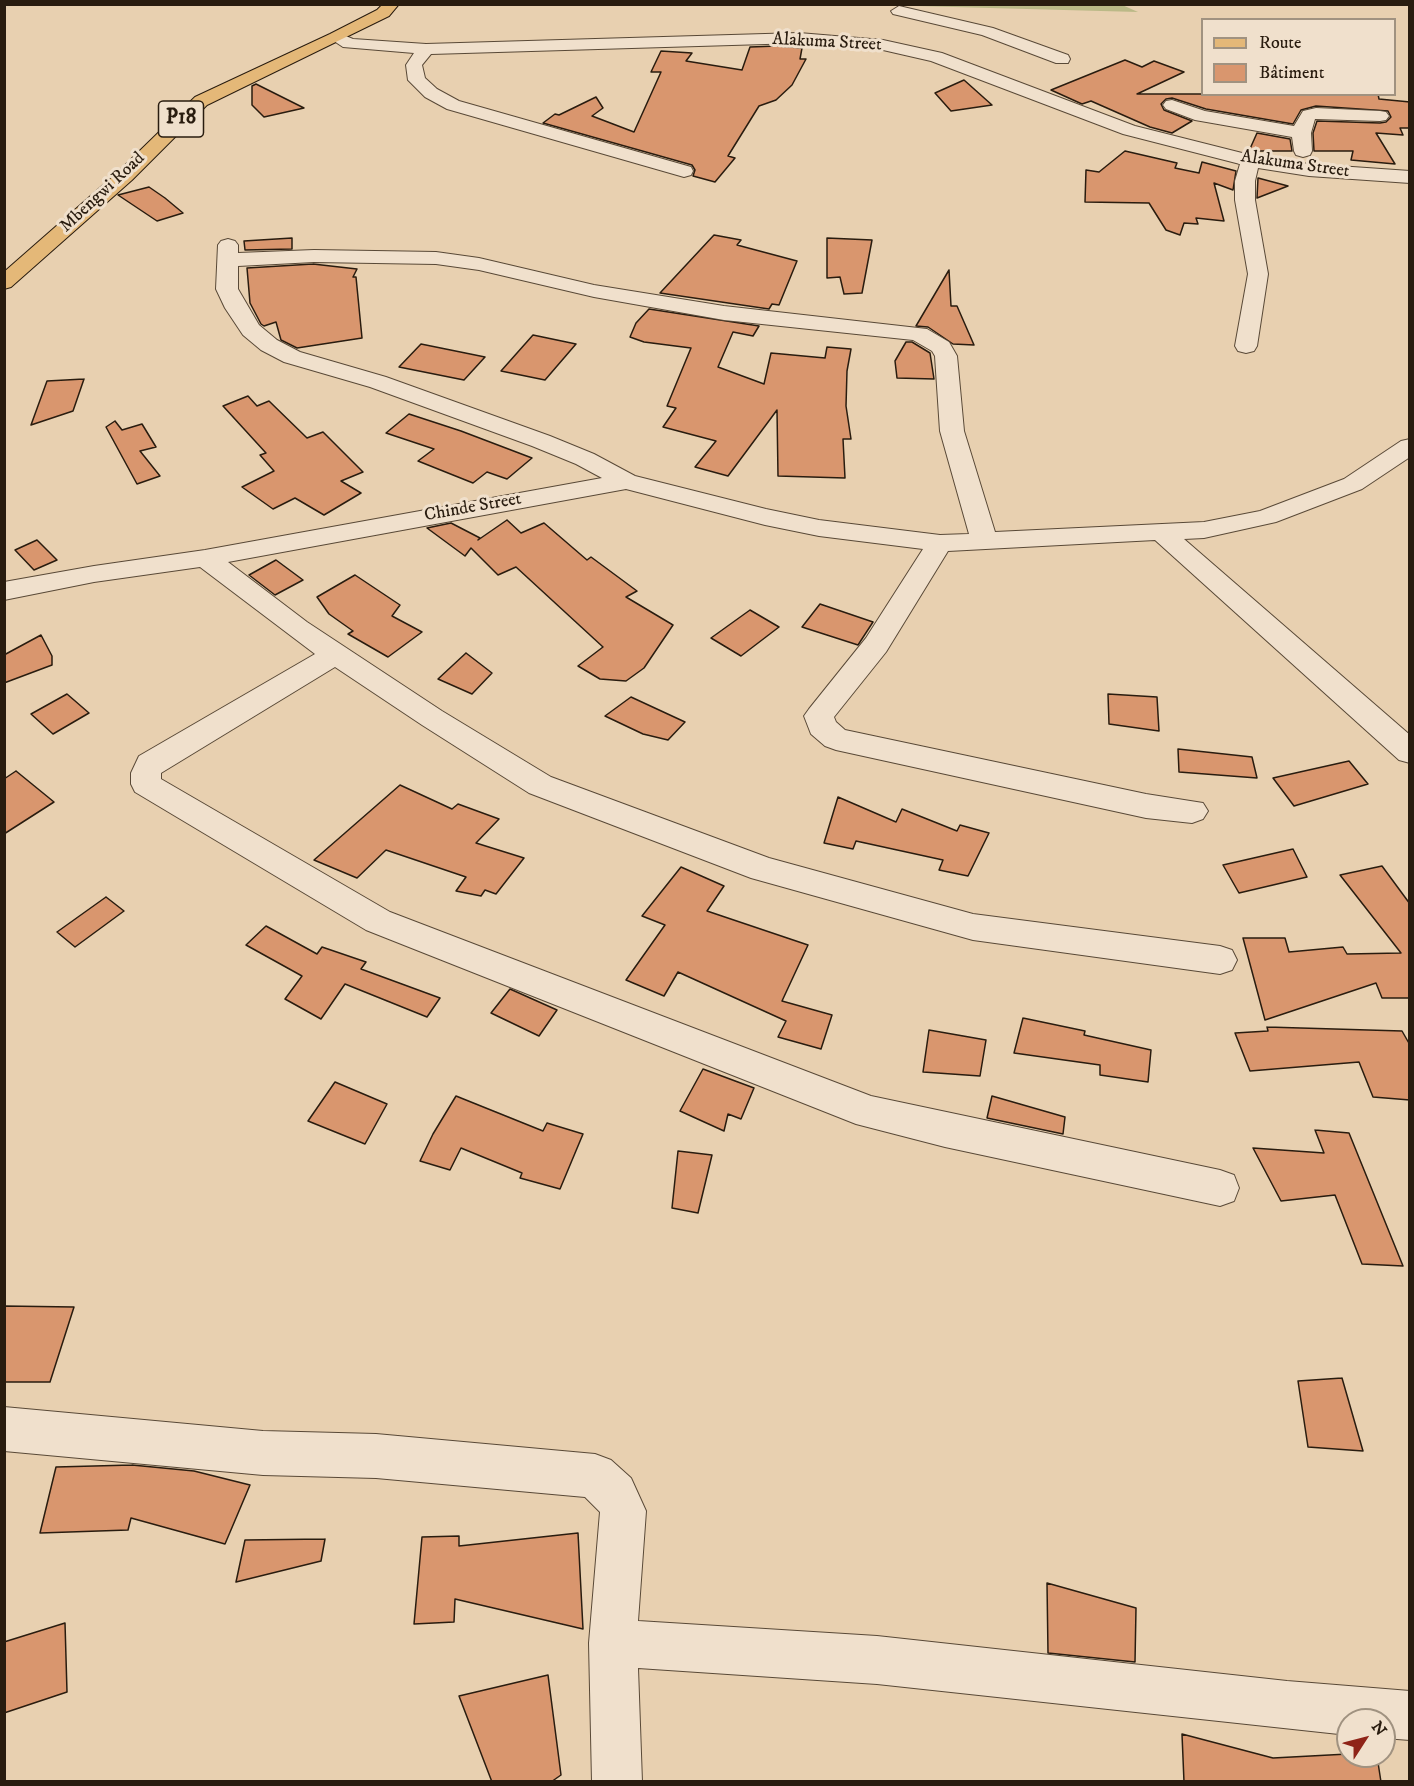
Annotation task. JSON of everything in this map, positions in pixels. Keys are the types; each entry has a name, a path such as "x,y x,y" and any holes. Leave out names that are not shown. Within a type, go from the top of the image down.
{"main road":[{"name":"Mbengwi Road","path":"4,283 125,176 201,101 336,37 382,13 392,4"}],"street":[{"path":"898,11 987,31 1062,59"},
{"path":"936,57 987,31"},
{"name":"Alakuma Street","path":"336,37 349,44 426,49 799,38 883,45 936,57 1129,130 1251,161 1309,170 1410,177"},
{"path":"426,49 414,65 417,80 431,93 453,105 684,171"},
{"path":"1172,105 1212,118 1302,133"},
{"path":"1309,170 1301,143 1304,122 1309,115 1316,113 1380,116"},
{"path":"1246,346 1258,274 1245,200 1245,181 1251,161"},
{"path":"626,481 585,459 541,441 378,382 292,357 269,345 251,330 236,308 227,289 227,253 436,258 479,264 594,291 724,313 919,334 940,347 946,356 952,430 984,540"},
{"path":"1192,811 1146,806 836,739 822,727 819,716 876,645 940,543 1204,530 1267,517 1353,484 1410,446"},
{"name":"Chinde Street","path":"4,591 94,574 206,558 626,481 819,528 940,543"},
{"path":"1162,533 1410,752"},
{"path":"206,558 297,628 432,718 540,785 763,869 972,927 1220,960"},
{"path":"336,654 150,764 146,773 146,784 378,921 869,1112 1220,1188"},
{"path":"4,1429 263,1453 376,1456 595,1476 615,1494 623,1511 613,1643 617,1782"},
{"path":"613,1643 878,1660 1275,1704 1410,1716"}],"shaded area":[{"path":"879,4 1120,4 1138,12 879,5"}],"building":[{"path":"750,47 802,48 800,59 806,59 792,85 776,100 759,106 728,156 735,158 715,182 693,176 695,170 692,165 543,123 555,114 559,115 596,97 603,108 592,116 634,132 661,72 651,72 661,51 692,53 686,61 742,70"},
{"path":"1125,60 1142,67 1154,61 1184,72 1137,94 1378,96 1379,99 1410,102 1410,128 1400,128 1403,135 1376,133 1395,164 1351,160 1353,151 1314,151 1313,133 1317,121 1380,123 1386,122 1391,117 1388,111 1316,106 1301,110 1293,124 1206,109 1172,98 1166,99 1161,104 1164,110 1192,121 1172,133 1150,127 1091,101 1082,104 1051,90"},
{"path":"964,80 992,105 951,111 935,93"},
{"path":"256,84 304,108 264,117 252,105 252,86"},
{"path":"1257,133 1290,139 1292,151 1249,151"},
{"path":"1125,151 1177,163 1175,168 1199,173 1202,162 1236,171 1233,190 1214,183 1224,221 1196,218 1198,224 1184,223 1180,235 1166,230 1149,203 1085,202 1086,170 1099,172"},
{"path":"1258,178 1288,186 1257,198"},
{"path":"149,187 183,213 157,221 118,195"},
{"path":"714,235 741,240 737,245 797,261 779,305 772,304 769,309 660,293"},
{"path":"292,238 292,249 245,250 244,241"},
{"path":"827,238 872,240 862,293 844,294 840,277 827,278"},
{"path":"313,264 357,269 353,277 356,277 362,338 297,348 281,340 276,322 264,326 261,324 250,303 247,268"},
{"path":"949,270 951,306 957,306 974,345 953,344 928,327 916,326"},
{"path":"649,309 759,326 753,336 733,332 718,367 764,384 771,353 825,358 827,347 851,349 847,371 846,406 851,439 843,439 845,478 778,476 777,410 728,476 695,467 716,441 663,427 676,408 667,406 691,348 644,342 630,337 636,323"},
{"path":"533,335 576,344 545,380 501,371"},
{"path":"906,342 912,342 930,353 934,379 897,378 895,361"},
{"path":"421,344 485,357 464,380 399,367"},
{"path":"84,379 73,411 31,425 47,381"},
{"path":"248,396 257,406 269,401 307,438 323,432 363,472 341,481 361,493 324,515 295,498 273,509 242,487 274,471 260,455 266,453 223,406"},
{"path":"409,414 532,458 507,479 487,472 473,483 418,461 434,449 386,433"},
{"path":"115,421 122,430 142,424 156,447 140,451 160,476 137,484 106,427"},
{"path":"507,520 521,533 544,523 587,560 591,557 637,591 626,597 673,625 644,668 626,681 600,679 578,666 603,647 516,567 498,575 471,548 465,556 427,528 451,523 480,538 478,540"},
{"path":"37,540 57,560 34,570 15,550"},
{"path":"276,560 303,580 275,595 249,575"},
{"path":"355,575 400,605 392,616 422,632 388,657 348,634 353,631 329,614 317,597"},
{"path":"820,604 873,622 858,645 802,627"},
{"path":"750,610 779,627 741,656 711,638"},
{"path":"41,635 52,656 52,665 4,683 4,655"},
{"path":"466,653 492,673 472,694 438,679"},
{"path":"67,694 89,713 53,734 31,714"},
{"path":"1108,694 1157,697 1159,731 1109,724"},
{"path":"631,697 685,722 668,740 643,734 605,716"},
{"path":"1178,749 1252,757 1257,778 1179,772"},
{"path":"1349,761 1368,784 1294,806 1273,778"},
{"path":"16,771 54,802 4,834 4,779"},
{"path":"400,785 452,809 458,804 499,819 476,843 524,858 496,894 485,890 481,896 456,891 466,877 386,850 357,878 314,860"},
{"path":"838,797 896,822 902,809 957,831 960,825 989,833 968,876 939,870 943,860 856,841 853,849 824,843"},
{"path":"1293,849 1307,877 1239,893 1223,865"},
{"path":"1382,866 1410,904 1410,998 1382,998 1376,983 1265,1020 1243,938 1285,938 1289,952 1343,947 1347,954 1401,953 1340,875"},
{"path":"681,867 724,886 707,911 808,945 782,1001 832,1015 821,1049 778,1037 786,1021 678,972 664,996 626,980 665,925 642,916"},
{"path":"106,897 124,911 75,947 57,932"},
{"path":"266,926 317,954 322,947 366,962 361,969 440,998 427,1017 345,984 321,1019 285,999 302,976 246,945"},
{"path":"510,989 557,1010 539,1036 491,1013"},
{"path":"1023,1018 1085,1031 1084,1035 1151,1050 1148,1082 1100,1075 1100,1065 1014,1053"},
{"path":"1267,1027 1402,1031 1410,1045 1410,1100 1373,1097 1359,1062 1250,1071 1235,1033 1268,1031"},
{"path":"929,1030 986,1040 980,1076 923,1072"},
{"path":"703,1069 754,1088 741,1119 728,1114 724,1131 680,1111"},
{"path":"335,1082 387,1104 365,1144 308,1121"},
{"path":"456,1096 543,1131 547,1123 583,1134 560,1189 520,1178 522,1173 461,1148 450,1170 420,1161"},
{"path":"992,1096 1065,1117 1063,1134 987,1118"},
{"path":"1315,1130 1349,1133 1403,1266 1362,1264 1335,1195 1281,1201 1253,1148 1324,1153"},
{"path":"678,1151 712,1155 698,1213 672,1208"},
{"path":"4,1306 74,1307 50,1382 4,1382"},
{"path":"1342,1378 1363,1451 1308,1447 1298,1381"},
{"path":"132,1465 194,1471 250,1485 225,1544 131,1518 128,1530 40,1533 56,1467"},
{"path":"578,1533 583,1629 455,1599 454,1622 414,1624 422,1537 459,1536 459,1546"},
{"path":"325,1539 321,1561 236,1582 245,1540"},
{"path":"1047,1583 1136,1608 1135,1662 1048,1653"},
{"path":"65,1623 67,1692 4,1713 4,1642"},
{"path":"548,1675 561,1775 551,1782 492,1782 459,1696"},
{"path":"1182,1734 1273,1758 1336,1755 1336,1768 1379,1768 1381,1782 1184,1782"}]}
